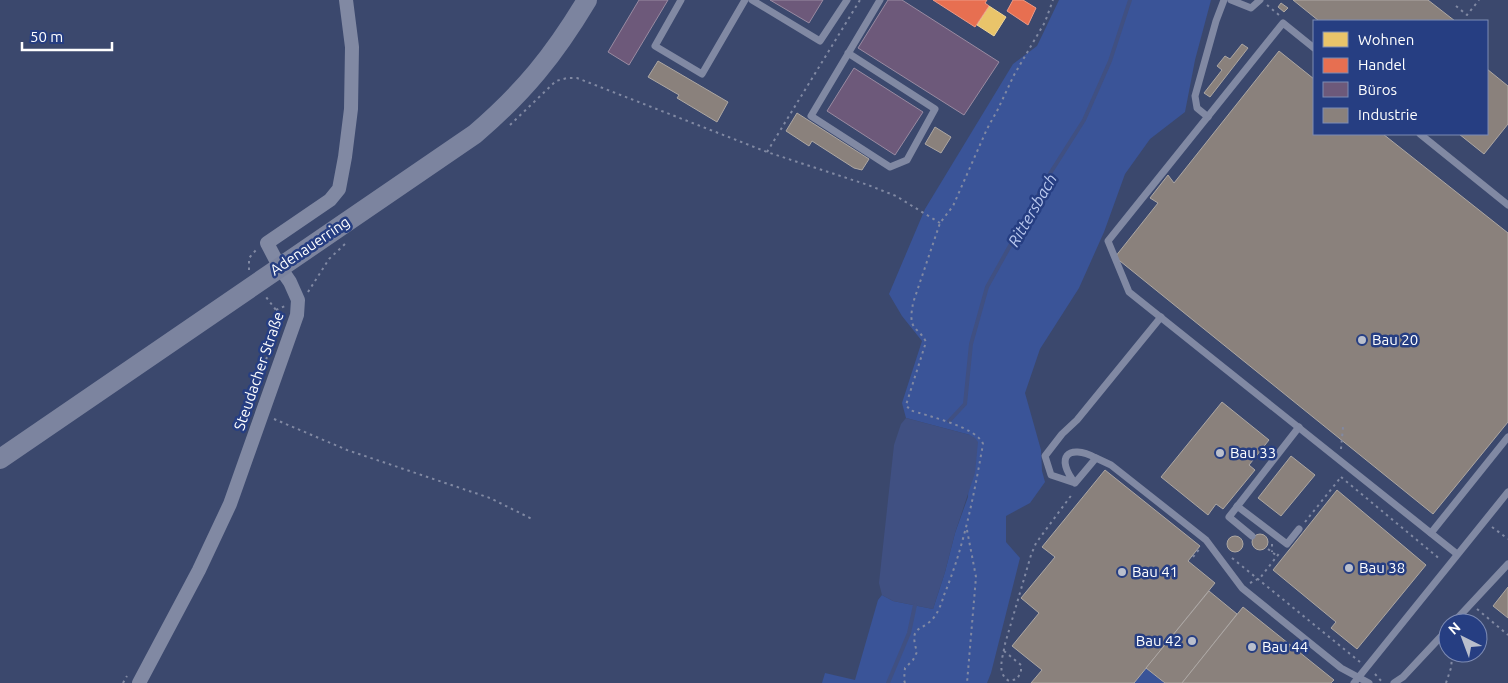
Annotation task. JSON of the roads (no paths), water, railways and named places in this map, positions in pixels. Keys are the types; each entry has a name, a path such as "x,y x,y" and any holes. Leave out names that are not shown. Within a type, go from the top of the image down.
{"main road":[{"name":"Adenauerring","path":"0,459 279,266 446,155 493,119 519,94 544,65 567,34 587,0"}],"street":[{"name":"Steudacher Straße","path":"133,679 199,570 230,504 297,315 298,300 290,282 267,243 330,200 339,189 346,157 351,109 352,47 346,0"}],"lane":[{"path":"681,0 654,46 702,74 746,0"},
{"path":"752,0 820,41 847,0"},
{"path":"848,52 935,109 907,160 890,167 811,116 848,52 880,0"},
{"path":"1208,117 1196,108 1195,96 1216,21 1224,0"},
{"path":"1231,0 1251,8 1263,2"},
{"path":"1313,47 1283,24 1108,241 1129,292 1457,554"},
{"path":"1421,135 1508,205"},
{"path":"1075,483 1051,475 1045,456 1162,317"},
{"path":"1252,536 1229,517 1299,427"},
{"path":"1431,533 1508,437"},
{"path":"1075,483 1065,466 1065,459 1070,453 1078,450 1111,465 1206,540 1242,588 1356,680 1369,683"},
{"path":"1075,483 1096,458"},
{"path":"1356,680 1508,492"},
{"path":"1237,506 1287,544 1299,529"},
{"path":"1462,613 1508,564"},
{"path":"1394,683 1403,677 1438,639"}],"waterway":[{"name":"Rittersbach","path":"949,421 965,404 971,344 987,287 1051,172 1084,120 1110,61 1130,0"},
{"name":"Rittersbach","path":"888,683 909,633 915,605"}],"place":[{"name":"Bau 20","path":"1362,340"},
{"name":"Bau 33","path":"1220,453"},
{"name":"Bau 38","path":"1349,568"},
{"name":"Bau 41","path":"1122,572"},
{"name":"Bau 42","path":"1192,641"},
{"name":"Bau 44","path":"1252,647"}]}
